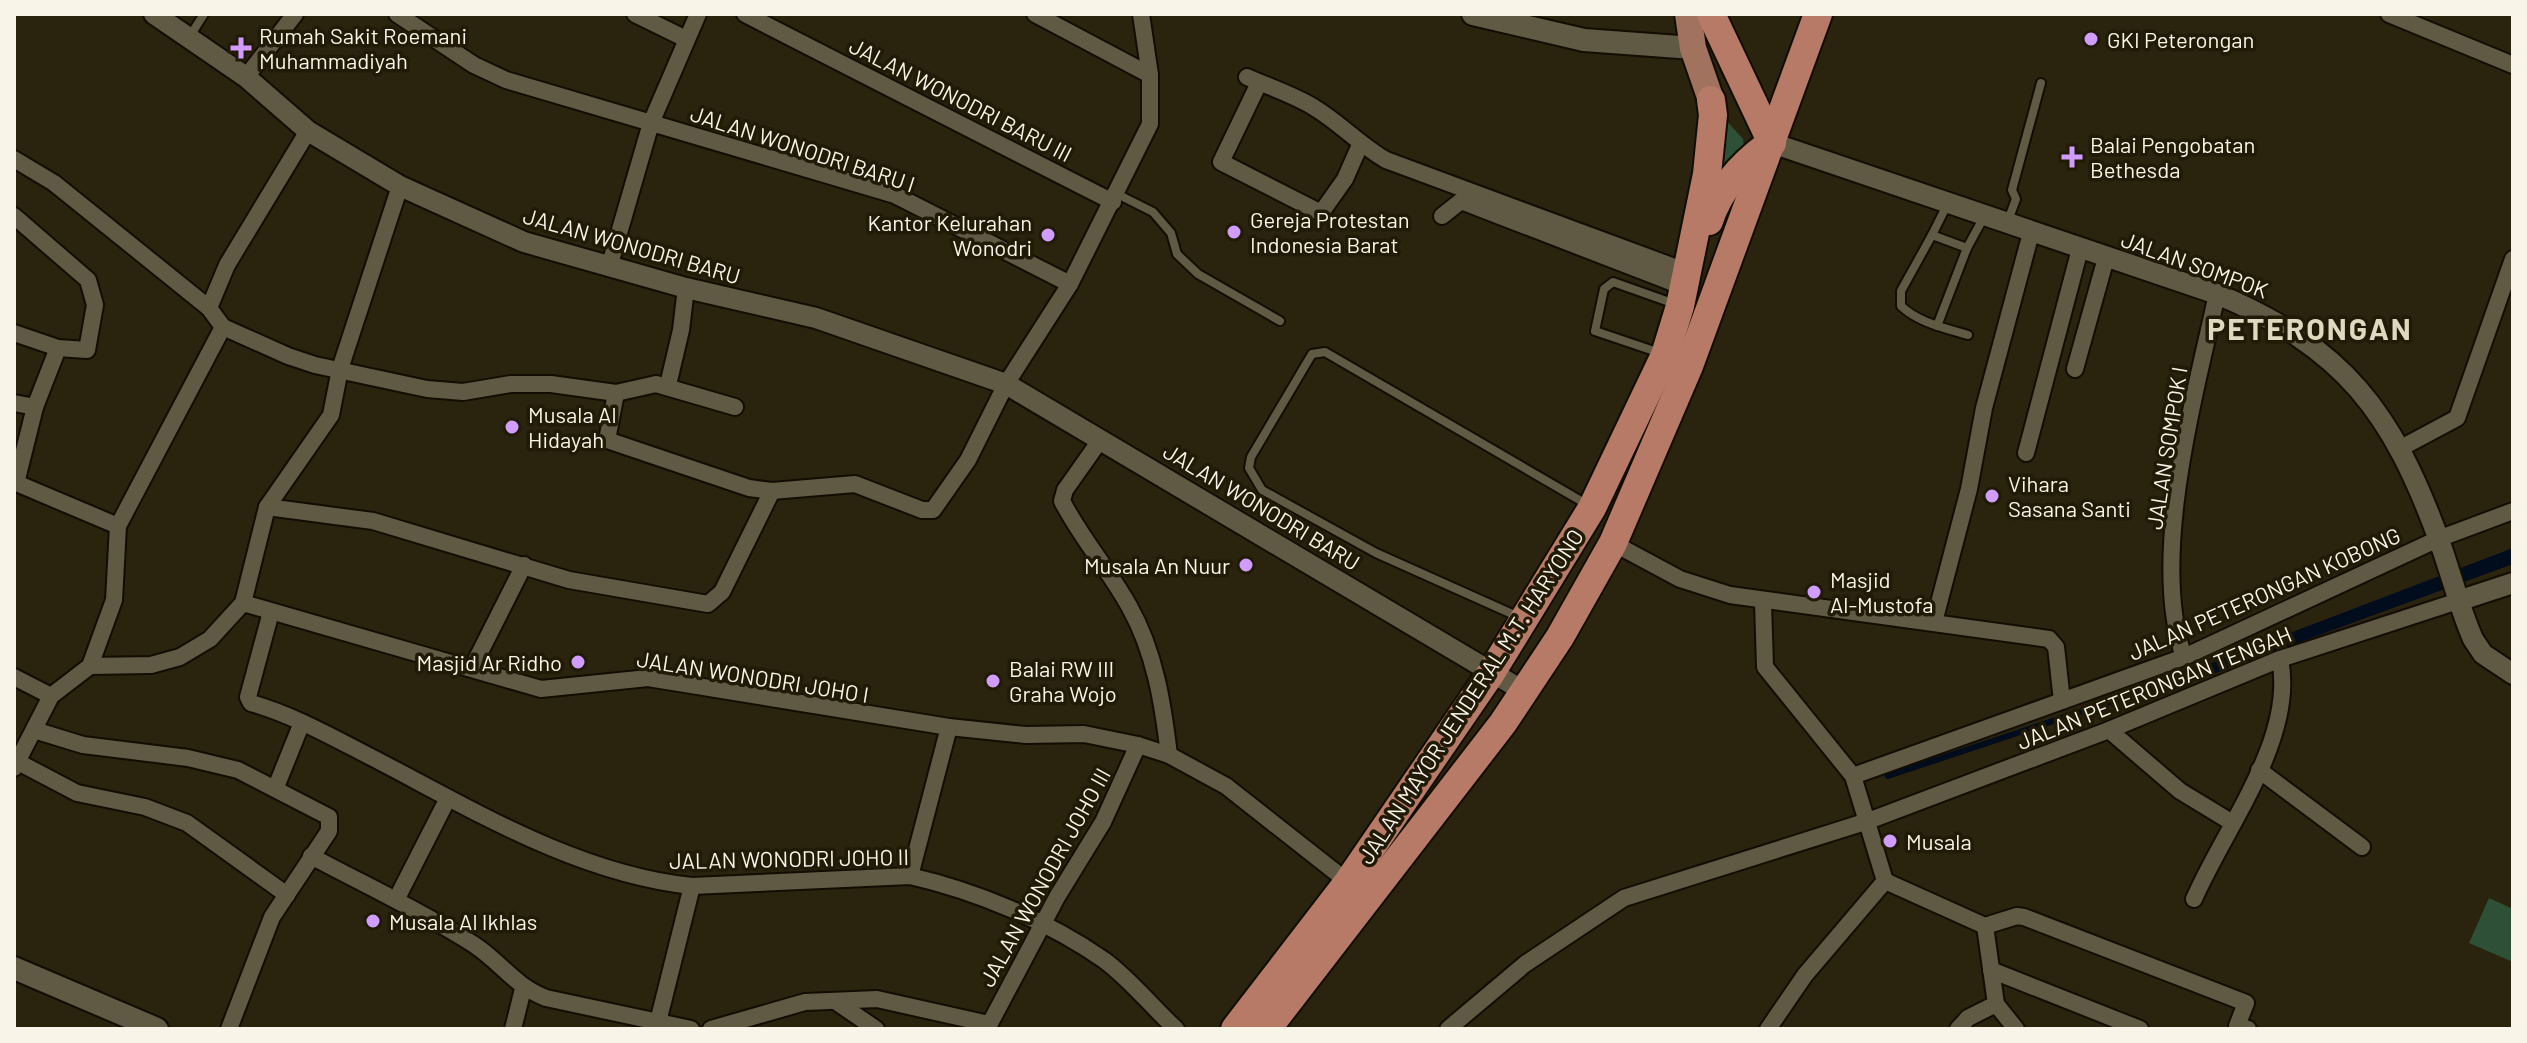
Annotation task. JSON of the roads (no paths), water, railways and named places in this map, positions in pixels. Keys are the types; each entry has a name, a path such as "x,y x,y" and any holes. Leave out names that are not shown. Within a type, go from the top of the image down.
{"highway":[{"path":"1694,241 1707,226 1724,189 1752,157 1772,143 1711,14"},
{"name":"JALAN MAYOR JENDERAL M.T. HARYONO","path":"1235,1029 1348,882 1491,673 1592,508 1677,360 1772,143 1818,14"},
{"path":"1743,81 1771,98 1792,84"},
{"name":"JALAN MAYOR JENDERAL M.T. HARYONO","path":"1677,360 1684,288 1707,174 1713,115 1711,100"},
{"path":"1267,1029 1525,692 1613,543 1677,360"}],"main road":[{"path":"1473,14 1620,46 1693,48"},
{"name":"JALAN MAYOR JENDERAL M.T. HARYONO","path":"1688,14 1693,48 1711,100"},
{"path":"14,968 157,1029"}],"street":[{"name":"JALAN WONODRI BARU","path":"154,14 246,77 308,131 400,186 524,242 686,288 816,318 1006,384 1525,692"},
{"path":"246,77 295,14"},
{"name":"JALAN WONODRI BARU I","path":"397,14 474,65 506,80 895,195 1070,284"},
{"path":"635,14 686,39"},
{"path":"610,264 651,123 698,14"},
{"name":"JALAN WONODRI BARU III","path":"745,14 1115,198"},
{"path":"1035,14 1150,75"},
{"path":"616,393 607,440 749,488 772,491 855,484 933,510 968,460 1006,384 1070,284 1150,124 1150,75 1141,14"},
{"path":"2389,14 2513,65"},
{"path":"1360,145 1345,179 1321,213 1221,162 1253,80 1312,106 1342,126 1360,145 1386,160 1684,288"},
{"path":"209,308 227,265 308,131"},
{"name":"JALAN SOMPOK","path":"1772,143 1949,200 2031,233 2217,294 2267,315 2336,365 2367,397 2399,449 2440,543 2473,639 2483,654 2513,674"},
{"path":"14,159 54,183 209,308 223,327 288,356 427,389 463,392 528,383 616,393 644,386 668,385 735,407"},
{"path":"90,666 151,665 180,657 210,639 243,603 267,507 331,415 340,369 400,186"},
{"path":"1442,216 1461,201 1684,288"},
{"path":"14,216 88,280 94,292 95,305 87,350 58,348 14,333"},
{"path":"1934,622 1969,489 1984,408 2031,233"},
{"path":"2026,453 2080,249"},
{"path":"2075,369 2106,258"},
{"path":"2399,449 2457,418 2513,259"},
{"path":"668,385 681,330 686,288"},
{"name":"JALAN SOMPOK I","path":"2184,657 2174,628 2174,509 2217,294"},
{"path":"223,327 118,526 114,600 90,666 51,696 16,765 77,793 145,807 187,823 287,895"},
{"path":"58,348 35,407 15,482 118,526"},
{"path":"14,403 35,407"},
{"path":"1101,439 1065,490 1062,501 1130,608 1145,642 1162,691 1169,755"},
{"path":"267,507 373,521 569,580 708,604 722,592 772,491"},
{"name":"JALAN PETERONGAN KOBONG","path":"1853,776 2184,657 2513,511"},
{"path":"1613,543 1680,579 1763,602 1934,622 2052,640 2056,647 2062,701"},
{"path":"472,668 524,565"},
{"path":"2456,595 2513,583"},
{"name":"JALAN PETERONGAN TENGAH","path":"1448,1029 1525,964 1624,898 1868,821 2109,730 2280,659 2456,595"},
{"path":"1763,602 1765,667 1853,776 1885,881 1985,926 2024,917 2246,1003 2237,1026 2248,1029"},
{"name":"JALAN WONODRI JOHO I","path":"243,603 541,689 648,678 949,727 1026,735 1084,734 1138,745 1169,755 1226,786 1348,882"},
{"name":"JALAN WONODRI JOHO II","path":"271,612 248,697 251,703 304,723 589,864 660,883 692,886 910,876 935,882 1043,924 1103,960 1132,983 1176,1029"},
{"path":"2194,899 2274,740 2282,708 2284,679 2280,659"},
{"path":"14,677 51,696"},
{"path":"910,876 949,727"},
{"path":"34,730 83,745 188,758 238,770 329,817 329,831 264,934 229,1029"},
{"path":"276,787 299,730"},
{"path":"2109,730 2180,791 2231,822"},
{"name":"JALAN WONODRI JOHO III","path":"988,1026 1103,822 1138,745"},
{"path":"2259,770 2362,847"},
{"path":"396,900 444,806"},
{"path":"311,856 479,948 523,989 546,998 691,1029"},
{"path":"1768,1029 1805,975 1885,881"},
{"path":"658,1022 692,886"},
{"path":"1985,926 1996,1004 2016,1029"},
{"path":"1991,970 2140,1029"},
{"path":"513,1029 523,989"},
{"path":"711,1029 805,1002 877,999 988,1026"},
{"path":"833,1000 876,1029"},
{"path":"1958,1029 1968,1018 1996,1004"}],"lane":[{"path":"190,36 204,14"},
{"path":"2007,223 2016,199 2012,190 2041,83"},
{"path":"1115,198 1153,212 1171,233 1177,254 1198,274 1280,321"},
{"path":"1949,200 1901,291 1901,306 1910,314 1937,326 1968,335"},
{"path":"1937,326 1967,248 1986,215"},
{"path":"1932,235 1967,248"},
{"path":"1677,360 1595,331 1604,289 1613,282 1684,288"},
{"path":"1524,619 1376,553 1262,490 1249,468 1251,457 1297,374 1312,354 1325,352 1592,508"}],"water":[{"path":"2513,548 2513,564 2208,676 2206,665"}],"waterway":[{"path":"1888,776 2212,668"}],"place":[{"name":"GKI Peterongan","path":"2091,39"},
{"name":"Rumah Sakit Roemani Muhammadiyah","path":"241,48"},
{"name":"Balai Pengobatan Bethesda","path":"2072,157"},
{"name":"Gereja Protestan Indonesia Barat","path":"1234,232"},
{"name":"Kantor Kelurahan Wonodri","path":"1048,235"},
{"name":"Musala Al Hidayah","path":"512,427"},
{"name":"Vihara Sasana Santi","path":"1992,496"},
{"name":"Musala An Nuur","path":"1246,565"},
{"name":"Masjid Al-Mustofa","path":"1814,592"},
{"name":"Masjid Ar Ridho","path":"578,662"},
{"name":"Balai RW III Graha Wojo","path":"993,681"},
{"name":"Musala","path":"1890,841"},
{"name":"Musala Al Ikhlas","path":"373,921"}],"district":[{"name":"PETERONGAN","path":"2310,328"}]}
